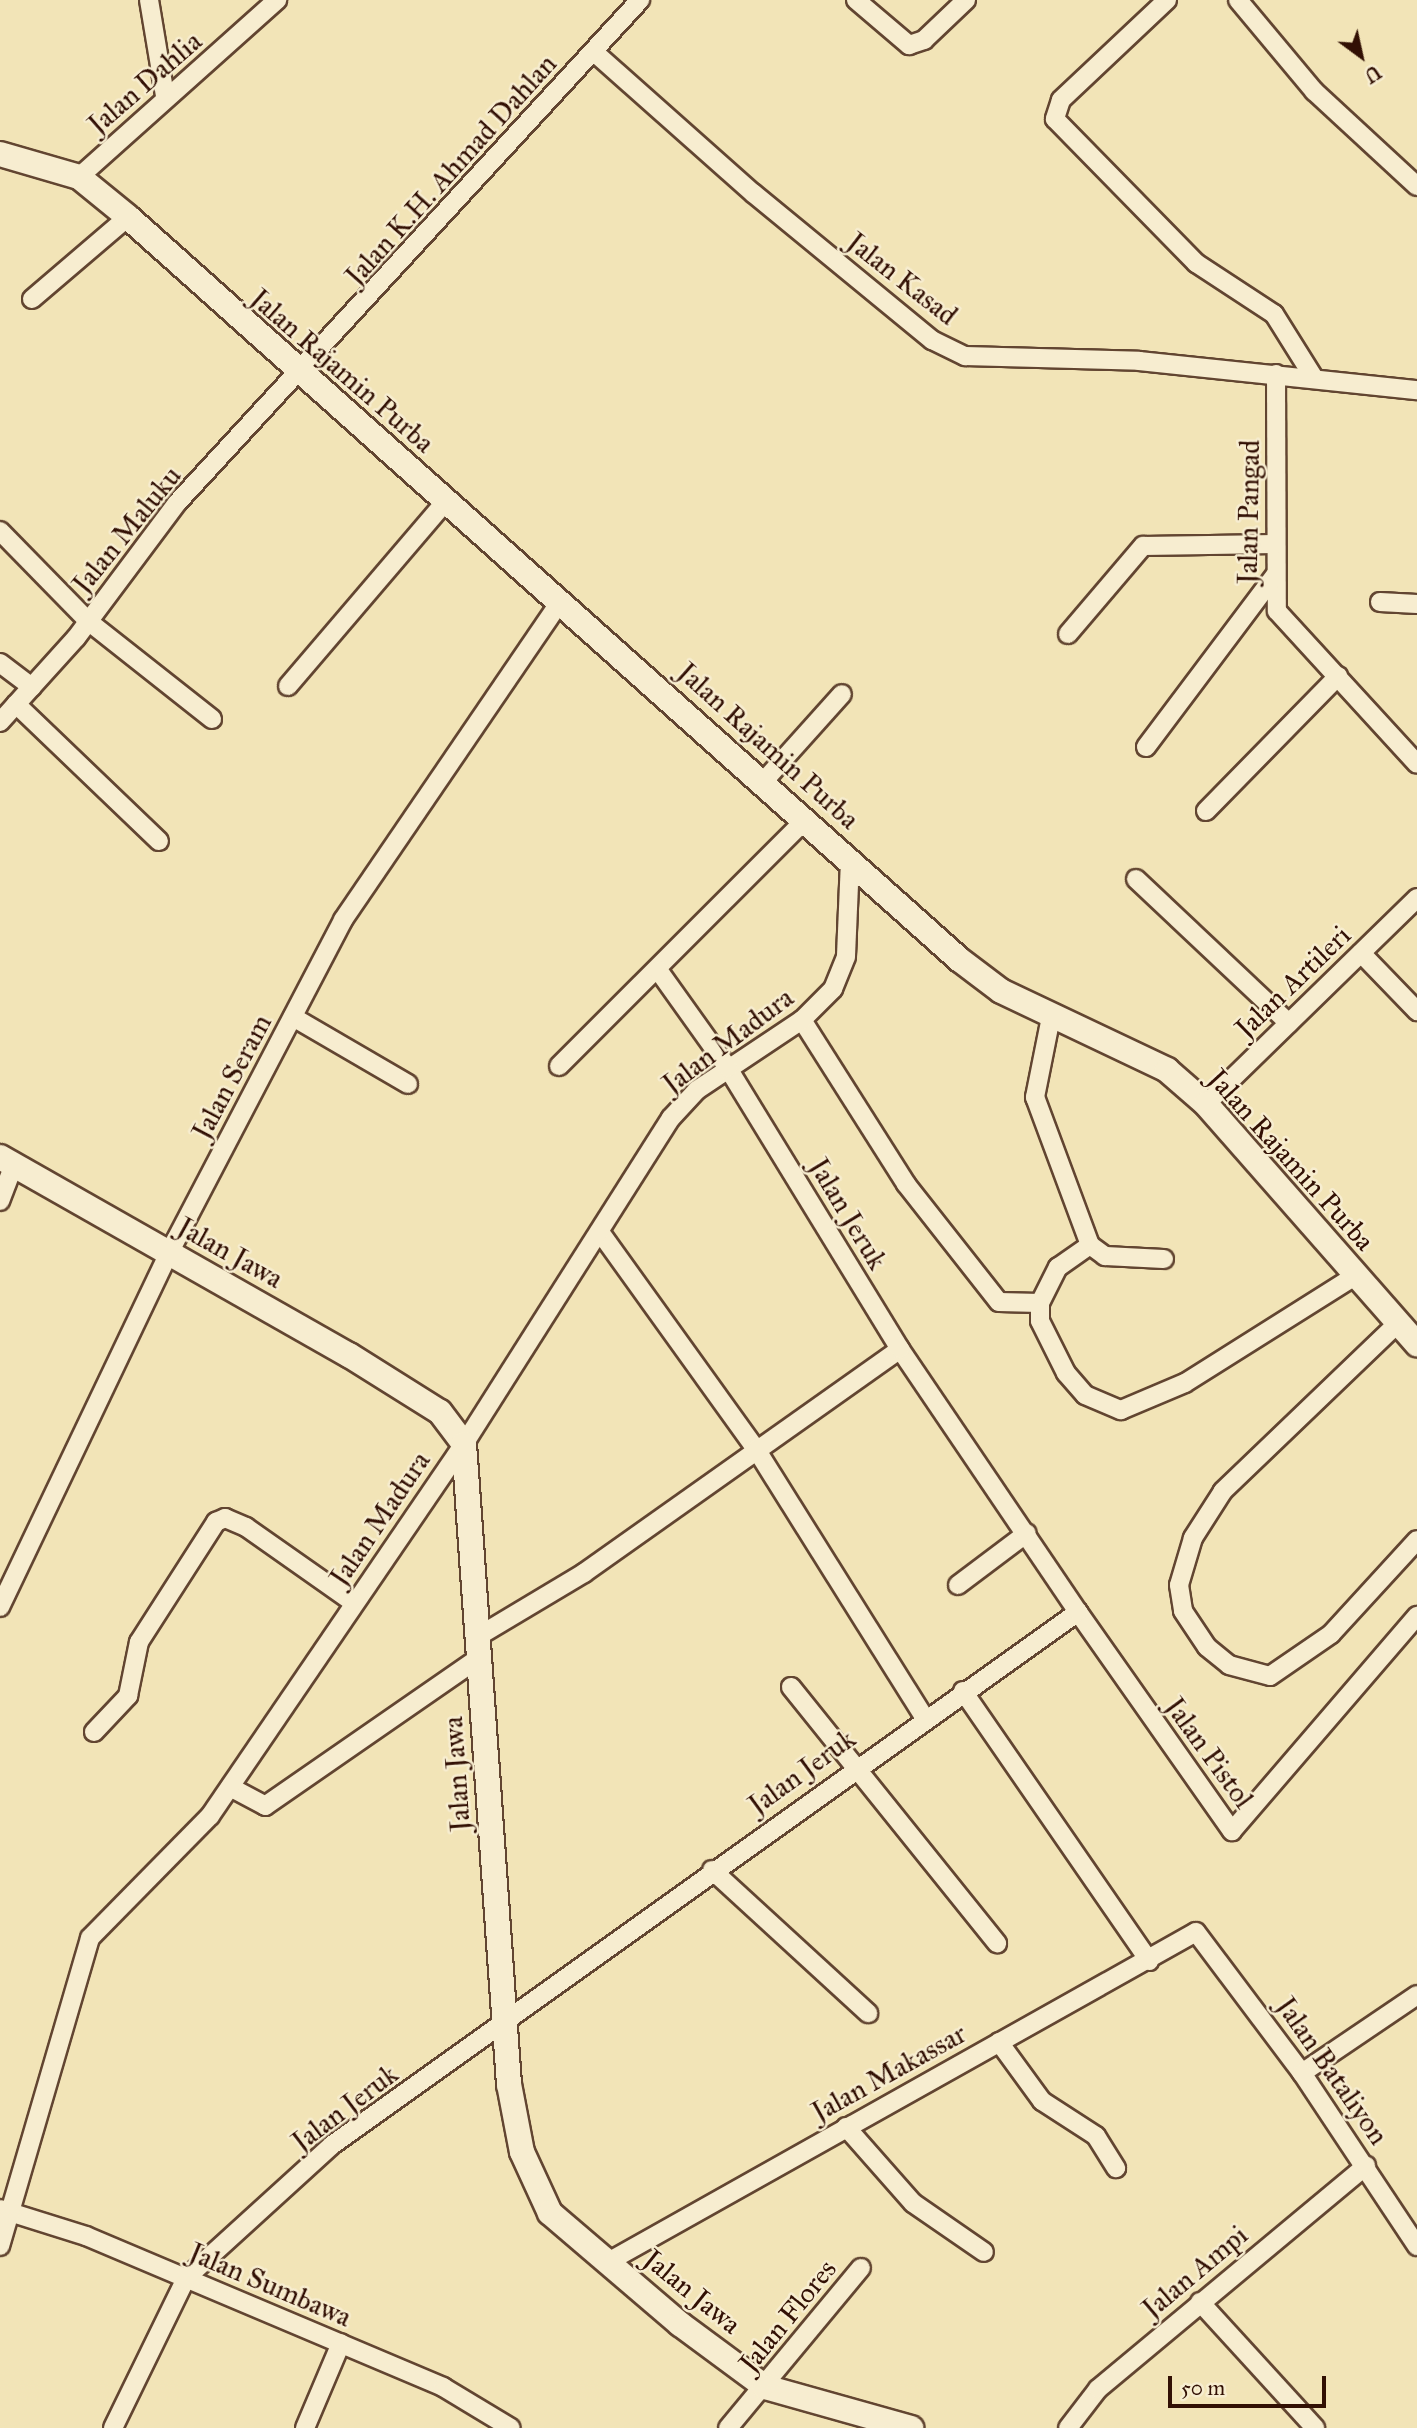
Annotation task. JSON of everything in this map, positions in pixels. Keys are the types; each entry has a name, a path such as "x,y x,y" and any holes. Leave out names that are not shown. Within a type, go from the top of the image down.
{"street":[{"path":"149,0 165,96"},
{"name":"Jalan Dahlia","path":"79,177 165,96 277,0"},
{"name":"Jalan K.H. Ahmad Dahlan","path":"300,375 640,0"},
{"path":"856,0 902,41 924,40 966,0"},
{"path":"1167,0 1061,100 1055,119 1196,262 1274,314 1314,378"},
{"path":"1238,0 1314,91 1417,186"},
{"name":"Jalan Kasad","path":"594,51 752,193 932,340 965,355 1006,361 1139,361 1417,390"},
{"path":"0,154 79,177"},
{"name":"Jalan Rajamin Purba","path":"79,177 128,217 300,375 561,600 960,960 1051,1017 1167,1070 1206,1104 1417,1344"},
{"path":"32,299 128,217"},
{"name":"Jalan Pangad","path":"1276,374 1277,611 1417,764"},
{"name":"Jalan Maluku","path":"0,722 88,621 177,503 300,375"},
{"path":"288,686 446,501"},
{"path":"0,531 88,621 212,719"},
{"path":"1068,634 1143,546 1275,544"},
{"path":"1146,747 1275,575"},
{"name":"Jalan Seram","path":"0,1607 169,1253 343,920 561,600"},
{"path":"1380,602 1417,604"},
{"path":"0,663 32,687"},
{"path":"1206,811 1338,676"},
{"path":"763,782 842,694"},
{"path":"16,704 159,841"},
{"path":"559,1066 658,970 805,820"},
{"name":"Jalan Madura","path":"0,2246 4,2210 90,1938 210,1816 464,1444 671,1118 728,1068 802,1020 833,989 846,956 850,862"},
{"path":"1136,879 1289,1023"},
{"name":"Jalan Artileri","path":"1206,1104 1417,898"},
{"path":"1361,953 1417,1011"},
{"name":"Jalan Jeruk","path":"113,2428 186,2278 332,2145 505,2025 712,1870 857,1766 1078,1612 900,1349 728,1068 658,970"},
{"path":"293,1017 408,1084"},
{"path":"1051,1017 1035,1097 1090,1245 1105,1256 1164,1259"},
{"path":"802,1020 906,1184 999,1302 1040,1303"},
{"path":"0,1201 7,1161"},
{"name":"Jalan Jawa","path":"7,1161 440,1412 464,1444 505,2025 522,2152 550,2213 765,2387 911,2428"},
{"path":"600,1232 757,1449 925,1718"},
{"path":"1090,1245 1058,1267 1040,1303 1040,1321 1066,1373 1101,1406 1121,1410 1185,1384 1355,1276"},
{"path":"1398,1324 1223,1491 1192,1538 1179,1585 1184,1611 1206,1647 1229,1665 1270,1676 1331,1634 1417,1540"},
{"path":"230,1787 265,1806 478,1648 900,1349"},
{"path":"94,1732 134,1685 138,1642 216,1522 225,1518 246,1527 354,1603"},
{"path":"958,1585 1027,1533"},
{"name":"Jalan Pistol","path":"1078,1612 1232,1831 1417,1616"},
{"path":"791,1687 997,1943"},
{"path":"962,1691 1149,1961"},
{"path":"712,1870 868,2013"},
{"name":"Jalan Makassar","path":"608,2262 846,2127 1149,1961 1196,1932"},
{"name":"Jalan Bataliyon","path":"1196,1932 1302,2073 1415,2240"},
{"path":"1302,2073 1417,1996"},
{"path":"999,2042 1042,2101 1096,2136 1116,2168"},
{"path":"846,2127 874,2166 913,2203 984,2252"},
{"name":"Jalan Ampi","path":"1068,2428 1098,2389 1200,2301 1366,2166"},
{"name":"Jalan Sumbawa","path":"4,2210 186,2278 341,2343 443,2387 511,2428"},
{"name":"Jalan Flores","path":"728,2428 765,2387 861,2268"},
{"path":"1200,2301 1315,2428"},
{"path":"305,2428 341,2343"}]}
